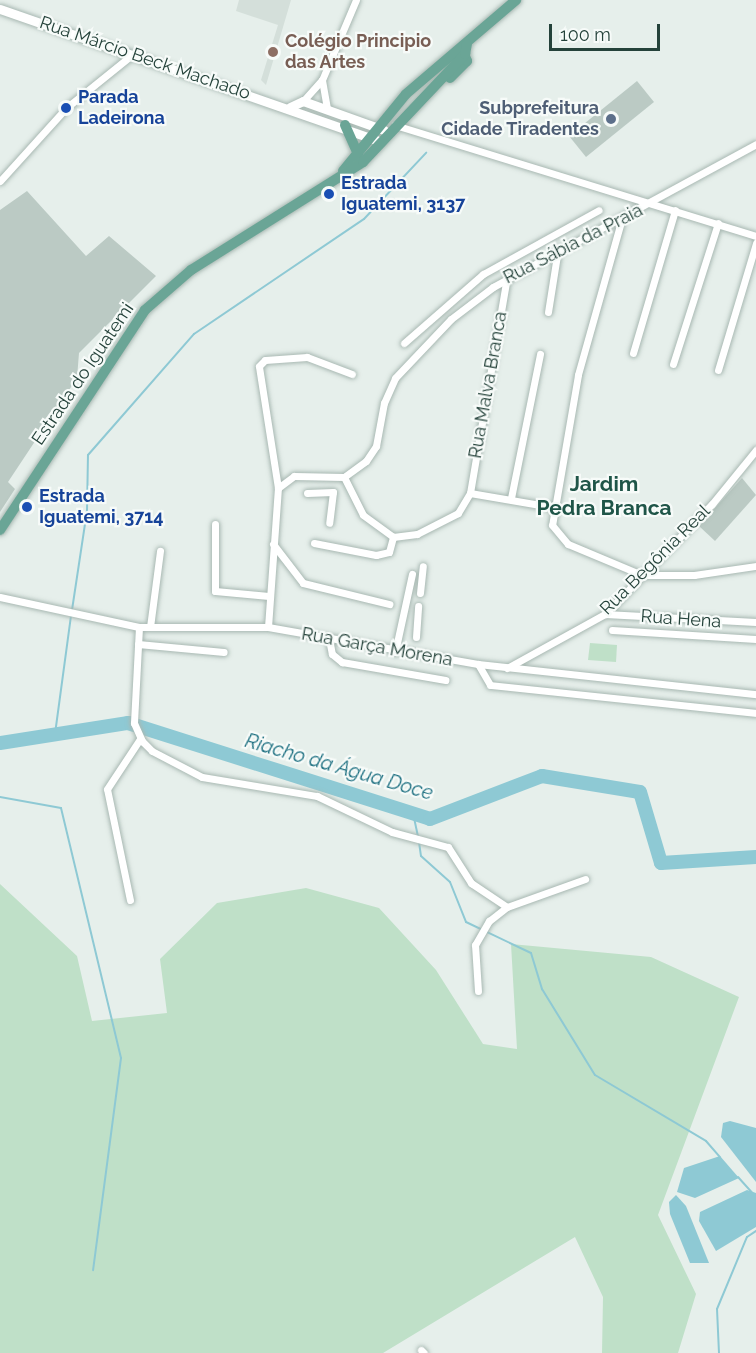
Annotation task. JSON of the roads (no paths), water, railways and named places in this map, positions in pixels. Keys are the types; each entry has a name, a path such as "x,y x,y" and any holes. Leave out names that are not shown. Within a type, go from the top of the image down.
{"main road":[{"name":"Estrada do Iguatemi","path":"335,180 398,103 516,0"},
{"name":"Rua Márcio Beck Machado","path":"0,9 345,125 381,142"},
{"name":"Estrada do Iguatemi","path":"0,530 145,310 191,270 335,180 381,142 463,48"},
{"path":"290,107 303,101 378,127 391,129 389,119 398,103"},
{"path":"345,125 358,154"}],"street":[{"path":"303,101 322,80 356,0"},
{"path":"0,181 66,108 133,54"},
{"path":"322,80 327,108"},
{"path":"391,129 653,203 756,236"},
{"name":"Rua Sábia da Praia","path":"344,477 374,452 389,388 404,367 451,319 507,277 558,249 653,203 756,144"},
{"path":"0,167 7,173"},
{"path":"404,343 483,274 599,210"},
{"path":"633,353 675,210"},
{"path":"622,218 579,375 552,507 554,530 568,544 642,575 694,575 756,566"},
{"path":"673,364 718,224"},
{"path":"718,370 756,243"},
{"path":"548,312 558,249"},
{"path":"483,274 493,286"},
{"name":"Rua Malva Branca","path":"470,493 507,277"},
{"path":"511,498 540,354"},
{"path":"268,627 268,596 278,488 260,366 265,360 307,357 352,374"},
{"name":"Rua Begônia Real","path":"507,668 605,614 756,450"},
{"path":"278,488 294,476 344,477 349,492 373,525 393,537 417,534 450,519 470,493 511,498 552,507"},
{"path":"329,523 333,492"},
{"path":"307,493 349,492"},
{"path":"215,524 215,591 268,596"},
{"path":"314,543 376,555 389,552 393,537"},
{"path":"273,544 303,583 389,604"},
{"path":"150,627 160,551"},
{"path":"410,584 421,589 423,566"},
{"path":"395,651 412,574"},
{"name":"Rua Garça Morena","path":"0,597 139,627 268,627 395,651 507,668 756,694"},
{"path":"416,637 418,606"},
{"name":"Rua Hena","path":"605,614 696,621 756,622"},
{"path":"403,616 417,618"},
{"path":"695,637 696,621"},
{"path":"139,627 134,723 140,739 152,751 202,777 317,796 402,836 448,847 471,883 507,907"},
{"path":"612,630 695,637 756,639"},
{"path":"328,639 332,654 342,662 445,680"},
{"path":"138,644 224,652"},
{"path":"478,664 490,685 756,713"},
{"path":"130,900 107,789 140,739"},
{"path":"478,991 475,945 483,929 507,907 585,879"}],"water":[{"path":"730,1121 756,1128 756,1182 721,1137 723,1123"},
{"path":"720,1156 739,1178 695,1198 677,1192 684,1168"},
{"path":"747,1190 756,1193 756,1227 716,1251 699,1221 700,1212"},
{"path":"676,1195 686,1206 709,1263 690,1263 670,1214 669,1202"}],"waterway":[{"path":"72,610 87,511 88,455 194,334 364,219 426,153"},
{"path":"55,734 71,616"},
{"name":"Riacho da Água Doce","path":"0,743 128,723 430,819 542,776 640,792 661,863 756,857"},
{"path":"0,797 61,808 121,1058 93,1270"},
{"path":"413,813 418,837"},
{"path":"419,842 421,856 450,882 466,922 531,953 542,989 595,1075 706,1141 720,1157"},
{"path":"738,1177 756,1197"},
{"path":"719,1353 717,1309 747,1237 756,1231"}],"place":[{"name":"Colégio Principio das Artes","path":"273,52"},
{"name":"Parada Ladeirona","path":"66,108"},
{"name":"Subprefeitura Cidade Tiradentes","path":"611,119"},
{"name":"Estrada Iguatemi, 3137","path":"329,194"},
{"name":"Estrada Iguatemi, 3714","path":"27,507"}],"district":[{"name":"Jardim Pedra Branca","path":"604,496"}]}
